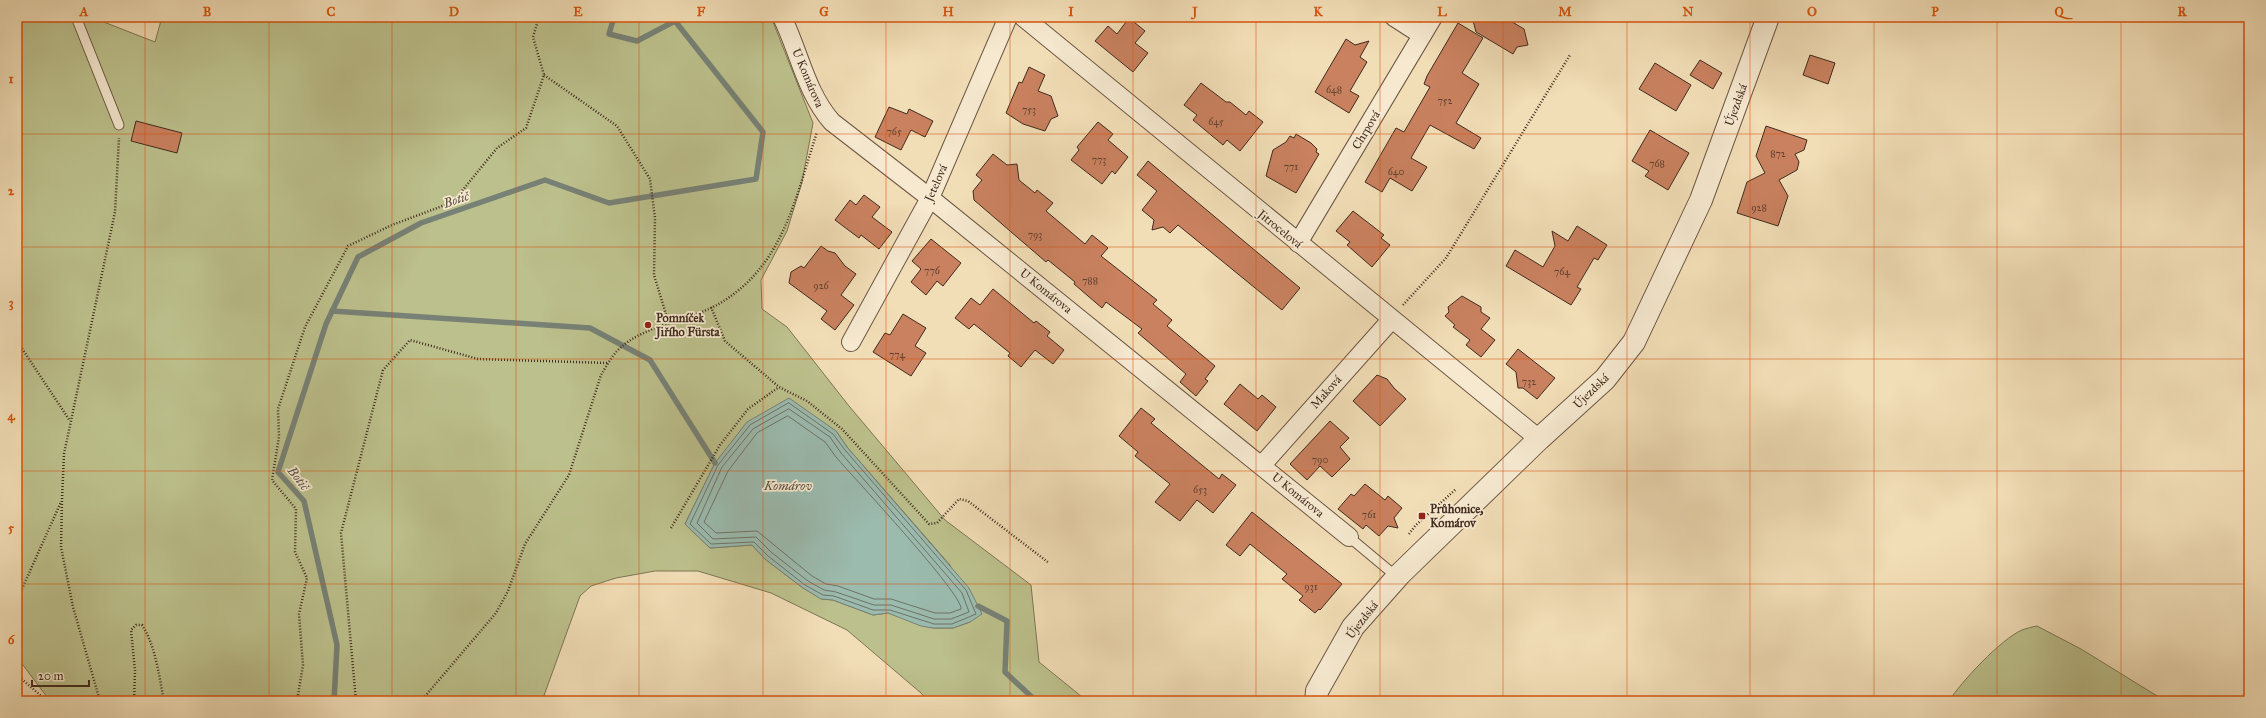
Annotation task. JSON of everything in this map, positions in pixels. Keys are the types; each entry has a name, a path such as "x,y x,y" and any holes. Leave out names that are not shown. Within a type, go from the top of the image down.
{"street":[{"name":"U Komárova","path":"782,17 811,90 823,112 832,122 930,198 1262,465 1349,537"},
{"name":"Jetelová","path":"851,342 930,198 1008,17"},
{"name":"Jitrocelová","path":"1023,17 1391,320 1539,439"},
{"path":"1394,17 1422,35"},
{"name":"Chrpová","path":"1298,243 1433,17"},
{"name":"Újezdská","path":"1316,701 1318,691 1353,627 1398,577 1539,439 1605,379 1634,342 1701,200 1768,17"},
{"name":"Maková","path":"1262,465 1391,320"}],"lane":[{"path":"76,17 119,125"},
{"path":"1349,537 1398,577"}],"path":[{"path":"299,701 298,695 303,665 299,614 307,578 295,552 296,509 272,480 279,436 278,409 304,327 348,246 392,225 453,202 497,148 526,128 544,74 533,37 539,17"},
{"path":"1391,320 1446,258 1570,55"},
{"path":"544,74 617,126 650,179 653,203 654,275 669,324"},
{"path":"421,701 496,613 508,591 526,544 569,475 601,375 618,350 635,337 722,303 754,277 772,255 789,220 823,112"},
{"path":"100,701 73,608 61,547 62,499 64,454 115,212 119,125"},
{"path":"711,307 725,341 779,387 807,401 842,429 929,524 937,523 958,499 968,500 1049,563"},
{"path":"356,701 340,533 383,370 410,340 478,359 609,363"},
{"path":"17,341 71,421"},
{"path":"670,528 720,445 748,409 779,387"},
{"path":"1407,538 1415,526 1461,485"},
{"path":"17,600 62,499"},
{"path":"134,701 135,671 131,630 136,625 142,626 147,634 159,673 164,701"},
{"path":"17,676 47,701"}],"green space":[{"path":"17,17 91,17 155,42 162,17 771,17 813,123 802,182 787,231 761,280 762,309 787,327 849,406 945,520 1031,585 1039,662 1087,701 928,701 921,693 847,630 771,593 698,571 655,571 616,578 591,586 580,596 542,701 50,701 17,657","holes":["836,431 847,447 950,565 970,622 953,628 933,628 888,613 873,615 833,600 822,599 803,588 765,559 752,545 710,548 685,524 715,463"]},
{"path":"2037,626 2081,649 2162,699 2161,701 1949,701 1982,662 2003,642 2022,630"}],"water":[{"name":"Komárov","path":"789,398 836,431 847,447 969,588 982,614 970,622 953,628 933,628 921,626 888,613 873,615 833,600 821,599 803,588 765,559 752,545 710,548 685,524 715,463 747,422"}],"building":[{"path":"1472,17 1504,17 1524,29 1528,45 1517,47 1513,54 1476,32"},
{"path":"1129,18 1145,31 1135,43 1148,53 1133,72 1095,41 1108,26 1117,34"},
{"path":"1458,23 1483,38 1462,73 1479,84 1456,123 1481,138 1474,149 1430,125 1411,158 1427,167 1412,191 1390,178 1382,192 1365,182 1396,128 1404,132 1430,87 1424,84 1427,76"},
{"path":"1346,39 1355,45 1369,41 1360,57 1367,62 1350,91 1359,96 1349,113 1315,92"},
{"path":"1810,55 1835,63 1828,84 1803,75"},
{"path":"1700,60 1722,73 1713,89 1690,75"},
{"path":"1655,63 1691,85 1676,111 1639,89"},
{"path":"1029,67 1045,75 1038,91 1051,96 1058,116 1051,119 1045,131 1023,124 1006,113 1019,82 1022,83"},
{"path":"1201,83 1226,102 1230,102 1246,115 1249,111 1263,122 1240,151 1227,140 1223,145 1193,120 1197,115 1184,105"},
{"path":"889,107 907,114 909,109 933,121 925,137 911,130 901,150 875,137"},
{"path":"136,121 182,133 177,153 131,141"},
{"path":"1098,122 1113,134 1108,140 1128,157 1115,174 1112,171 1102,184 1071,160 1079,150 1077,147"},
{"path":"1766,126 1807,140 1804,150 1795,154 1799,162 1797,170 1779,180 1788,196 1778,226 1737,213 1747,182 1765,173 1756,156"},
{"path":"1650,130 1689,153 1668,190 1645,176 1649,171 1632,161"},
{"path":"1296,134 1311,143 1317,149 1316,152 1319,154 1296,193 1266,176 1273,150 1286,142 1290,136 1294,138"},
{"path":"993,154 1007,165 1017,164 1019,180 1035,193 1037,190 1053,203 1046,211 1085,244 1092,235 1108,248 1101,256 1157,300 1153,304 1172,320 1167,326 1215,366 1205,379 1208,381 1196,396 1180,382 1186,374 1138,333 1142,329 1106,302 1102,308 1074,284 1075,282 1048,260 1046,262 974,200 973,191 982,180 976,175"},
{"path":"1148,161 1300,288 1282,310 1178,225 1170,233 1163,227 1152,230 1154,220 1142,210 1157,191 1137,175"},
{"path":"864,195 880,207 872,217 892,232 879,249 861,235 859,238 835,220 850,200 856,205"},
{"path":"1353,211 1384,235 1381,238 1390,245 1372,267 1347,245 1350,242 1336,231"},
{"path":"1577,226 1607,245 1598,260 1594,258 1577,287 1581,289 1571,305 1506,266 1515,250 1543,267 1555,246 1552,231 1568,241"},
{"path":"931,239 961,263 943,286 937,281 926,295 911,282 921,269 912,261"},
{"path":"821,246 828,251 835,253 845,266 856,274 841,295 854,305 835,330 821,319 827,311 789,283 791,272 801,266 804,268"},
{"path":"993,289 1034,323 1036,321 1050,332 1047,336 1064,350 1053,364 1035,350 1021,367 1008,356 1010,353 974,324 969,329 955,318 971,298 980,305"},
{"path":"1462,296 1481,307 1481,312 1490,318 1481,329 1495,340 1481,357 1466,345 1470,340 1453,327 1455,325 1445,316 1449,312 1448,307"},
{"path":"903,314 926,328 915,346 926,353 911,376 873,352 885,333 890,335"},
{"path":"1518,349 1555,378 1537,399 1523,388 1518,388 1516,372 1506,364"},
{"path":"1377,375 1387,379 1406,399 1380,426 1353,401"},
{"path":"1240,384 1258,399 1262,395 1276,407 1257,431 1224,404"},
{"path":"1141,408 1155,419 1151,423 1219,479 1222,474 1236,485 1213,513 1197,500 1180,521 1155,502 1170,484 1135,456 1138,452 1119,436"},
{"path":"1330,421 1349,438 1340,447 1350,459 1332,477 1320,466 1307,480 1290,464"},
{"path":"1365,484 1385,500 1388,496 1402,508 1394,518 1398,528 1388,526 1379,536 1366,525 1363,529 1338,509 1351,494 1354,496"},
{"path":"1252,512 1342,584 1320,610 1319,609 1315,613 1299,600 1303,596 1282,579 1287,574 1250,544 1240,556 1226,545"}],"waterway":[{"name":"Botič","path":"334,701 337,645 304,501 278,472 326,324 358,257 421,223 545,180 609,203 756,179 763,132 675,21 637,41 609,34 614,17"},
{"path":"332,311 590,328 650,360 715,463"},
{"path":"978,606 1007,621 1005,672 1036,701"}],"place":[{"name":"Pomníček Jiřího Fürsta","path":"648,325"},
{"name":"Průhonice, Komárov","path":"1422,516"}]}
